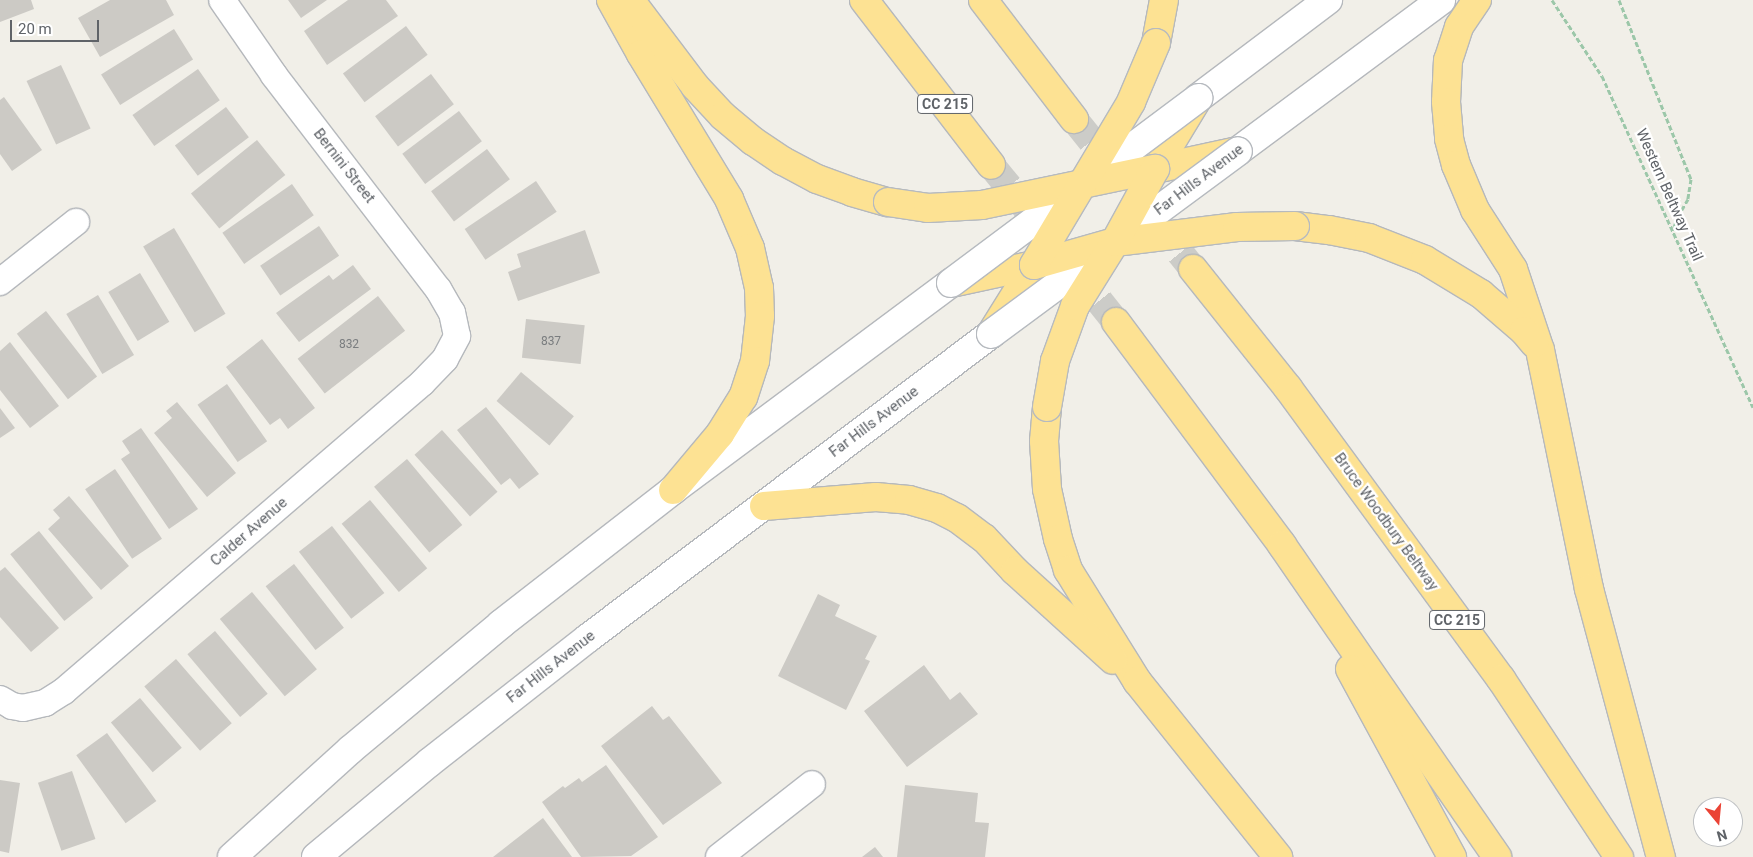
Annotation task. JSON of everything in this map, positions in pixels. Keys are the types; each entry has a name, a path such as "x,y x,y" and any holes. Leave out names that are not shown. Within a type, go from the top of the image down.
{"highway":[{"path":"612,0 640,54 729,199 750,248 759,288 760,323 755,361 742,397 720,434 673,490"},
{"path":"630,0 695,86 723,116 753,141 783,161 817,179 852,192 888,202 928,208 964,208 999,203 1238,151"},
{"name":"CC 215","path":"864,0 991,164"},
{"path":"983,0 1074,119"},
{"path":"991,334 1131,102 1156,43 1164,0"},
{"path":"1477,0 1459,27 1450,48 1446,102 1449,139 1456,165 1475,210 1513,269 1540,350 1589,589 1662,857"},
{"path":"1198,98 1155,169 1115,242 1082,293 1068,320 1055,361 1047,407 1045,474 1049,505 1062,555 1068,570 1137,681 1278,857"},
{"path":"951,283 1034,265 1115,242 1236,227 1295,226 1369,238 1425,260 1481,294 1524,331 1540,350"},
{"name":"Bruce Woodbury Beltway","path":"1194,269 1288,388 1501,679 1619,857"},
{"path":"1116,322 1282,545 1497,857"},
{"path":"764,506 876,497 909,500 947,512 984,538 1015,571 1137,681"},
{"path":"1282,545 1452,857"}],"main road":[{"path":"232,857 381,723 500,624 673,490 1328,0"},
{"name":"Far Hills Avenue","path":"316,857 543,672 991,334 1441,0"}],"street":[{"name":"Bernini Street","path":"222,0 274,75 438,289 452,313 457,336"},
{"path":"0,282 76,222"},
{"name":"Calder Avenue","path":"12,704 36,707 55,698 422,383 445,359 457,336"},
{"path":"719,857 812,784"}],"path":[{"name":"Western Beltway Trail","path":"1552,0 1602,76 1753,407"},
{"path":"1619,0 1691,178 1688,199 1678,216 1673,231"}],"building":[{"path":"0,0 31,0 34,9 0,22"},
{"path":"110,0 166,0 174,15 100,57 78,18"},
{"path":"288,0 327,0 301,18"},
{"path":"348,0 386,0 398,16 327,65 304,31"},
{"path":"406,26 428,55 365,102 343,74"},
{"path":"174,29 193,60 120,105 101,75"},
{"path":"61,65 91,128 56,145 27,81"},
{"path":"198,69 220,100 154,146 132,115"},
{"path":"431,74 454,104 398,146 375,116"},
{"path":"4,97 42,150 12,171 0,154 0,100"},
{"path":"226,107 249,137 198,176 175,146"},
{"path":"459,111 482,141 425,184 402,154"},
{"path":"257,140 285,175 219,228 191,193"},
{"path":"487,149 510,179 454,221 431,191"},
{"path":"536,181 557,212 485,260 465,229"},
{"path":"292,184 314,215 244,264 222,233"},
{"path":"319,226 339,256 280,296 260,266"},
{"path":"174,228 226,314 195,332 143,247"},
{"path":"585,230 600,273 518,301 508,272 521,267 517,254"},
{"path":"353,265 371,289 299,342 276,313 329,275 333,280"},
{"path":"140,273 169,322 138,341 108,292"},
{"path":"98,295 134,355 102,374 66,314"},
{"path":"378,296 405,331 325,393 298,359"},
{"path":"46,311 97,376 68,399 17,334"},
{"path":"526,319 585,325 581,364 522,358"},
{"path":"262,339 315,408 288,429 280,418 270,425 226,367"},
{"path":"10,342 59,406 30,428 0,390 0,351"},
{"path":"521,372 574,416 549,445 497,401"},
{"path":"227,384 267,441 238,462 198,405"},
{"path":"177,402 236,473 207,497 154,433 172,418 166,411"},
{"path":"486,407 539,474 519,489 510,478 501,485 457,430"},
{"path":"0,408 15,428 0,438"},
{"path":"141,428 198,509 169,529 121,459 130,453 122,441"},
{"path":"442,430 498,492 470,516 415,455"},
{"path":"407,459 462,525 429,553 374,487"},
{"path":"115,469 162,539 132,559 85,489"},
{"path":"69,496 129,566 101,590 48,529 60,518 53,510"},
{"path":"370,500 427,568 399,592 342,524"},
{"path":"332,526 384,593 351,619 299,552"},
{"path":"39,531 93,598 64,621 10,554"},
{"path":"294,564 344,628 316,650 266,586"},
{"path":"5,567 59,628 31,652 0,617 0,571"},
{"path":"252,592 317,669 285,696 220,619"},
{"path":"818,594 840,605 835,616 877,636 865,659 870,661 846,710 778,676"},
{"path":"215,631 268,694 240,717 187,654"},
{"path":"176,659 232,723 200,751 144,687"},
{"path":"924,665 950,700 960,692 978,714 907,767 864,711"},
{"path":"140,698 182,748 153,772 111,722"},
{"path":"652,706 663,720 669,716 722,783 663,825 601,746"},
{"path":"107,733 156,801 126,823 76,755"},
{"path":"606,765 658,837 631,856 581,857 542,802 563,786 565,788 579,778 582,782"},
{"path":"72,771 95,839 61,851 38,783"},
{"path":"0,780 20,783 9,853 0,851"},
{"path":"905,785 978,793 975,822 989,823 985,857 897,857"},
{"path":"543,818 572,857 493,857"},
{"path":"875,847 883,857 862,857"}],"tunnel":[{"path":"1074,119 1115,170"},
{"path":"991,165 1031,214"},
{"path":"1154,220 1193,269"},
{"path":"1073,268 1116,322"}]}
